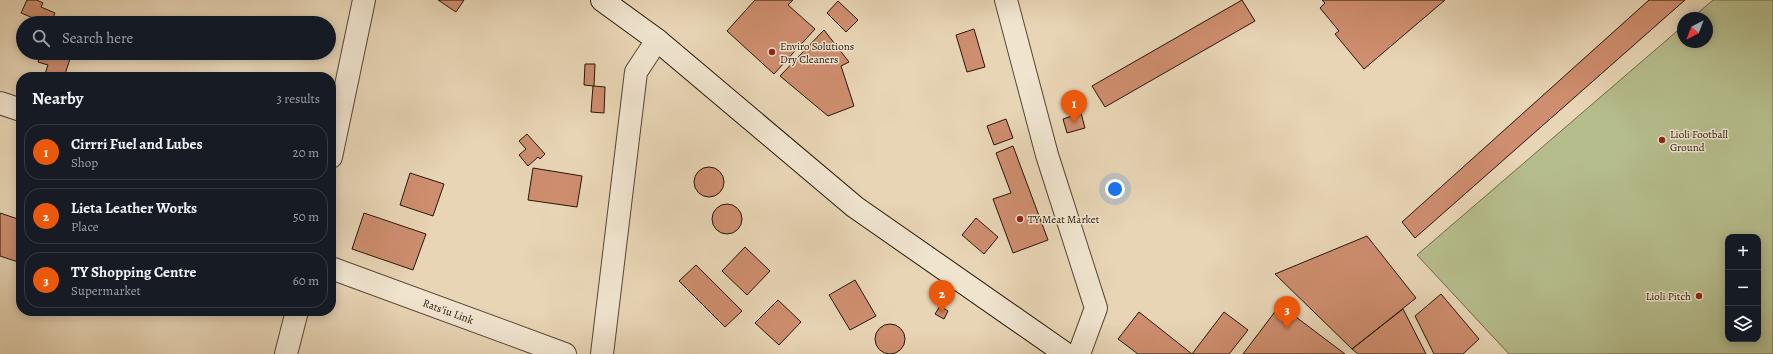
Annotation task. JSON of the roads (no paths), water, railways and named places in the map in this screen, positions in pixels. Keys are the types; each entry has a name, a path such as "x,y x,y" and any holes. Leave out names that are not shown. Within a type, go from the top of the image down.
{"street":[{"path":"336,133 364,0"},
{"path":"602,0 657,40 855,207 1066,354"},
{"path":"1006,0 1047,155 1096,308 1079,354"},
{"path":"602,354 636,72 657,40"},
{"path":"0,103 16,108"},
{"name":"Rats'iu Link","path":"336,270 565,354"},
{"path":"286,354 296,316"}],"place":[{"name":"Enviro Solutions Dry Cleaners","path":"772,52"},
{"name":"Cirrri Fuel and Lubes","path":"1074,123"},
{"name":"Lioli Football Ground","path":"1662,140"},
{"name":"TY Meat Market","path":"1020,219"},
{"name":"Lioli Pitch","path":"1699,296"},
{"name":"Lieta Leather Works","path":"942,313"},
{"name":"TY Shopping Centre","path":"1287,329"}]}
